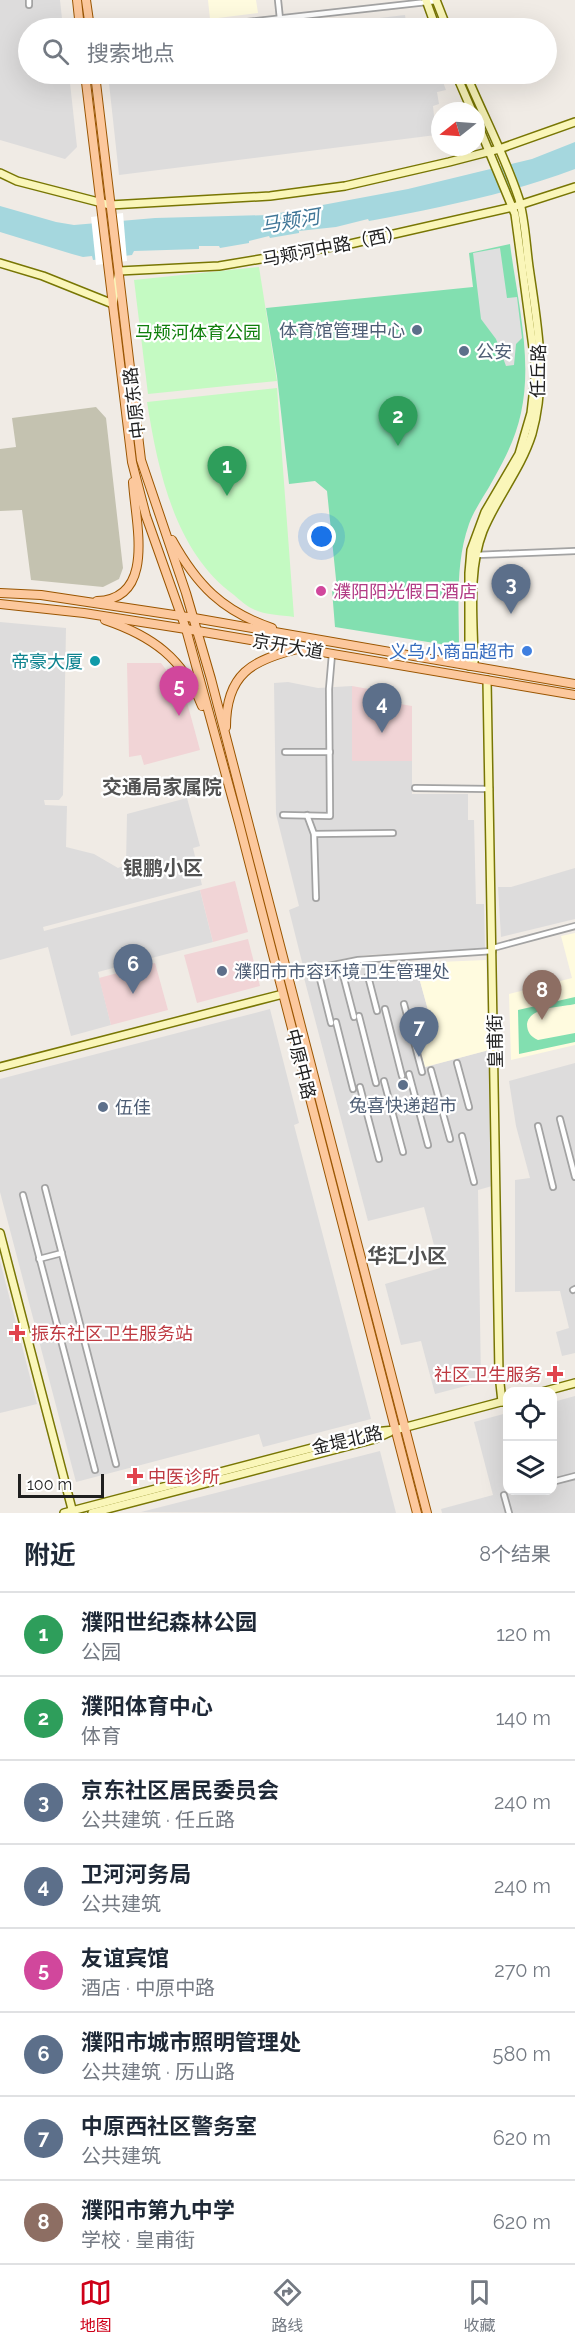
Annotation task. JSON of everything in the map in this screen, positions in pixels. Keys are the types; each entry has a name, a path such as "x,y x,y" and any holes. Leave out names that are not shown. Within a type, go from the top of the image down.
{"main road":[{"path":"77,0 79,18"},
{"path":"87,0 89,18"},
{"name":"中原东路","path":"86,84 132,462 146,516 182,616"},
{"name":"中原东路","path":"96,84 141,460 194,618"},
{"path":"68,599 110,599 127,591 134,579 138,564 132,462"},
{"path":"161,521 201,585 224,605 252,621 296,636"},
{"name":"京开大道","path":"0,593 68,599 182,616 575,684"},
{"name":"京开大道","path":"0,603 186,629 575,695"},
{"path":"84,613 122,626 144,637 178,663 192,682 200,699 219,751"},
{"name":"中原中路","path":"182,616 283,994 417,1513"},
{"name":"中原中路","path":"194,618 427,1513"},
{"path":"228,744 228,700 242,673 268,656 302,648"}],"street":[{"path":"278,0 280,18"},
{"path":"288,18 436,0 443,18"},
{"path":"427,1 433,18"},
{"path":"460,84 468,102"},
{"name":"任丘路","path":"470,84 503,159 515,203 540,348 542,372 532,435 524,456 490,515 476,555 472,666"},
{"path":"0,173 17,181 110,204 270,196 381,178 490,152 575,122"},
{"name":"任丘路","path":"472,666 469,573 471,550 484,512 519,454 527,432 536,370 515,203 485,141"},
{"name":"马颊河中路（西）","path":"119,271 239,263 381,238 575,187"},
{"path":"0,263 43,276 113,304 119,271"},
{"path":"476,555 575,551"},
{"path":"283,815 330,816 329,689 332,654"},
{"name":"皇甫街","path":"487,680 500,1374 503,1390"},
{"path":"285,752 330,753"},
{"path":"415,788 490,789"},
{"path":"307,815 314,834 316,898"},
{"path":"314,834 393,833"},
{"path":"288,974 358,960 493,949 575,926"},
{"path":"342,971 376,1083"},
{"path":"368,976 377,1011"},
{"path":"320,979 353,1089"},
{"path":"0,1067 283,994"},
{"path":"404,1004 422,1072"},
{"path":"385,1009 402,1076"},
{"path":"457,1063 469,1107"},
{"path":"431,1070 450,1139"},
{"path":"409,1074 428,1145"},
{"path":"384,1081 403,1152"},
{"path":"360,1087 379,1159"},
{"path":"560,1119 575,1178"},
{"path":"538,1126 553,1187"},
{"path":"462,1136 474,1182"},
{"path":"45,1188 116,1464"},
{"path":"23,1195 95,1470"},
{"path":"0,1233 73,1512"},
{"path":"39,1259 62,1252"},
{"path":"28,1341 59,1333"},
{"path":"557,1388 575,1383"},
{"path":"395,1430 503,1402"},
{"name":"金堤北路","path":"64,1513 373,1432 395,1430"},
{"name":"金堤北路","path":"92,1513 375,1439 395,1430"},
{"path":"557,1481 575,1476"},
{"path":"504,1495 509,1513"}],"shaded area":[{"path":"0,0 60,0 62,18 18,18 18,84 70,84 77,147 65,159 0,140"},
{"path":"208,0 256,0 258,13 210,18"},
{"path":"405,15 405,18 380,18"},
{"path":"109,84 444,84 446,90 437,92 439,102 431,102 431,136 119,175"},
{"path":"500,248 507,298 517,297 522,338 516,344 514,365 506,366 496,339 481,319 473,253"},
{"path":"96,407 106,418 123,568 119,579 103,587 31,580 22,510 0,511 0,449 16,447 12,418"},
{"path":"0,622 66,628 63,795 59,800 44,800 45,805 67,806 66,847 94,854 118,868 126,865 127,814 187,798 200,846 193,848 202,885 43,927 44,931 200,890 213,942 98,972 111,1025 71,1036 48,947 0,960"},
{"path":"127,663 161,663 185,695 200,750 144,765 141,755 129,757"},
{"path":"288,682 318,688 352,686 352,761 412,761 412,794 468,794 468,820 474,820 476,904 484,904 485,949 366,955 303,966 289,910 299,906 276,814 274,683"},
{"path":"352,686 380,691 379,693 384,694 383,701 412,706 412,761 352,761"},
{"path":"575,868 575,919 501,937 498,887 511,887"},
{"path":"235,881 248,932 213,942 200,890"},
{"path":"575,933 575,1045 511,1060 509,994 572,978 561,936"},
{"name":"濮阳市市容环境卫生管理处","path":"248,939 260,986 197,1003 184,955"},
{"path":"486,960 489,1050 425,1067 414,1026 431,1021 415,963"},
{"path":"155,963 168,1010 111,1025 99,978"},
{"path":"415,963 431,1021 425,1067 489,1050 492,1186 478,1190 481,1382 435,1394 421,1341 401,1345 385,1284 440,1268 424,1207 368,1221 303,974 351,966"},
{"path":"270,1009 299,1123 294,1125 371,1419 263,1447 259,1434 76,1482 0,1192 0,1079"},
{"path":"575,1063 575,1353 562,1356 556,1332 569,1328 560,1291 515,1292 515,1180 530,1178 516,1126 509,1081"},
{"path":"0,1261 37,1404 0,1413"},
{"path":"575,1396 575,1513 442,1513 441,1509 493,1495 474,1422 503,1414 503,1495 557,1495 557,1401"},
{"path":"380,1451 396,1513 141,1512"}],"green space":[{"path":"510,244 523,328 524,392 519,422 513,439 502,464 474,512 465,539 459,585 459,647 335,627 332,590 337,589 327,491 315,481 289,484 277,376 266,308 473,287 469,253"},
{"name":"马颊河体育公园","path":"259,267 277,381 148,394 134,280"},
{"path":"277,388 294,617 257,611 248,606 214,577 197,556 172,508 157,455 147,402"},
{"path":"575,997 575,1004 540,1011 529,1018 527,1024 530,1034 538,1040 575,1033 575,1042 519,1054 518,1010"}],"water":[{"name":"马颊河","path":"575,142 575,169 525,186 421,211 270,238 269,236 249,241 249,243 220,248 219,246 199,246 199,249 134,251 132,255 93,260 92,256 83,257 0,232 0,206 74,225 155,218 269,215 408,189 532,159"}],"pier":[{"path":"123,213 127,261 96,265 91,217"}],"place":[{"name":"体育馆管理中心","path":"417,330"},
{"name":"公安","path":"464,351"},
{"name":"濮阳体育中心","path":"398,446"},
{"name":"濮阳世纪森林公园","path":"227,496"},
{"name":"濮阳阳光假日酒店","path":"321,591"},
{"name":"京东社区居民委员会","path":"511,614"},
{"name":"义乌小商品超市","path":"527,651"},
{"name":"帝豪大厦","path":"95,661"},
{"name":"友谊宾馆","path":"179,716"},
{"name":"卫河河务局","path":"382,733"},
{"name":"濮阳市市容环境卫生管理处","path":"222,971"},
{"name":"濮阳市城市照明管理处","path":"133,994"},
{"name":"濮阳市第九中学","path":"542,1020"},
{"name":"中原西社区警务室","path":"419,1057"},
{"name":"兔喜快递超市","path":"403,1085"},
{"name":"伍佳","path":"103,1107"},
{"name":"振东社区卫生服务站","path":"17,1333"},
{"name":"社区卫生服务","path":"555,1374"},
{"name":"中医诊所","path":"135,1476"}],"district":[{"name":"交通局家属院","path":"162,787"},
{"name":"银鹏小区","path":"163,868"},
{"name":"华汇小区","path":"407,1256"}]}
